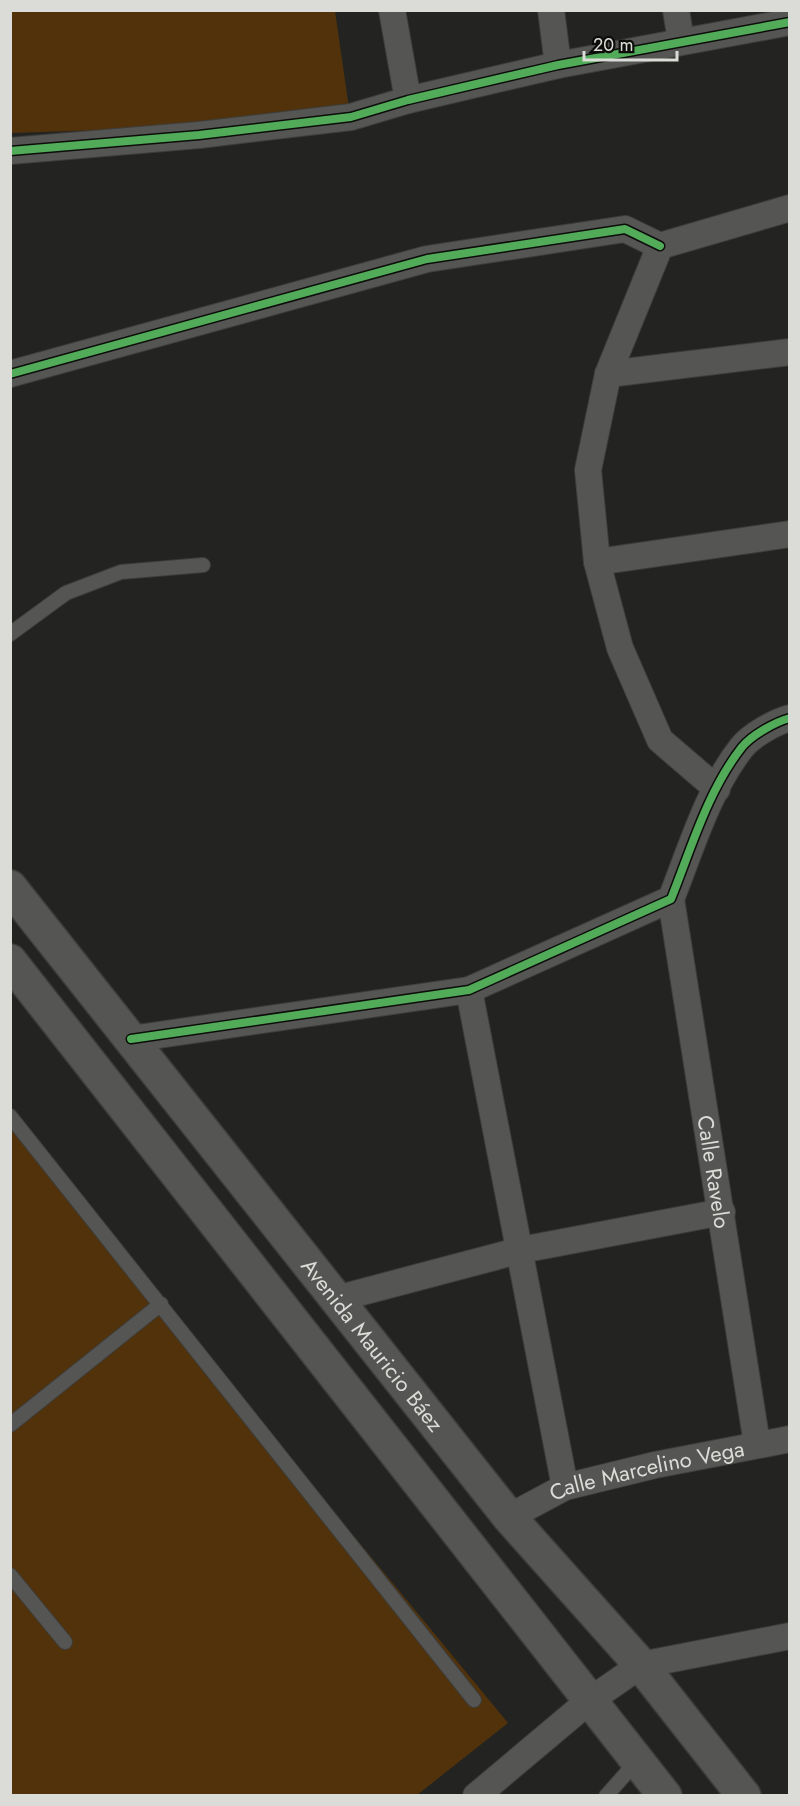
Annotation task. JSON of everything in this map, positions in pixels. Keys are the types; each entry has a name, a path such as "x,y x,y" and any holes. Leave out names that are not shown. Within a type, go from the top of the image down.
{"main road":[{"name":"Avenida Mauricio Báez","path":"10,887 509,1517 641,1665 744,1796"},
{"name":"Avenida Mauricio Báez","path":"10,961 290,1313 665,1796"}],"street":[{"path":"392,10 408,100"},
{"path":"551,10 558,65"},
{"path":"676,10 681,41"},
{"path":"10,151 199,135 351,117 408,100 558,65 789,22"},
{"path":"10,374 427,259 625,230 660,246 789,208"},
{"path":"660,246 608,374 588,470 597,562 620,648 660,740 717,789"},
{"path":"608,374 789,352"},
{"path":"597,562 789,534"},
{"path":"131,1039 469,990 671,899 717,789 743,746 778,721 789,718"},
{"name":"Calle Ravelo","path":"671,899 757,1444"},
{"path":"469,990 565,1487"},
{"path":"336,1299 521,1250 722,1212"},
{"name":"Calle Marcelino Vega","path":"509,1517 565,1487 655,1465 789,1439"},
{"path":"476,1796 589,1701 641,1665 789,1635"}],"lane":[{"path":"10,634 66,593 122,572 203,564"},
{"path":"10,1116 474,1700"},
{"path":"10,1425 160,1304"},
{"path":"10,1575 65,1642"},
{"path":"607,1795 637,1761"}],"shaded area":[{"path":"10,11 335,11 351,122 12,133"},
{"path":"10,1119 508,1723 417,1795 11,1795"}],"cycle path":[{"path":"10,151 199,135 351,117 408,100 558,65 790,22"},
{"path":"10,374 427,259 625,229 660,246"},
{"path":"131,1039 469,990 671,899 701,820 730,764 742,747 752,738 790,718"}]}
